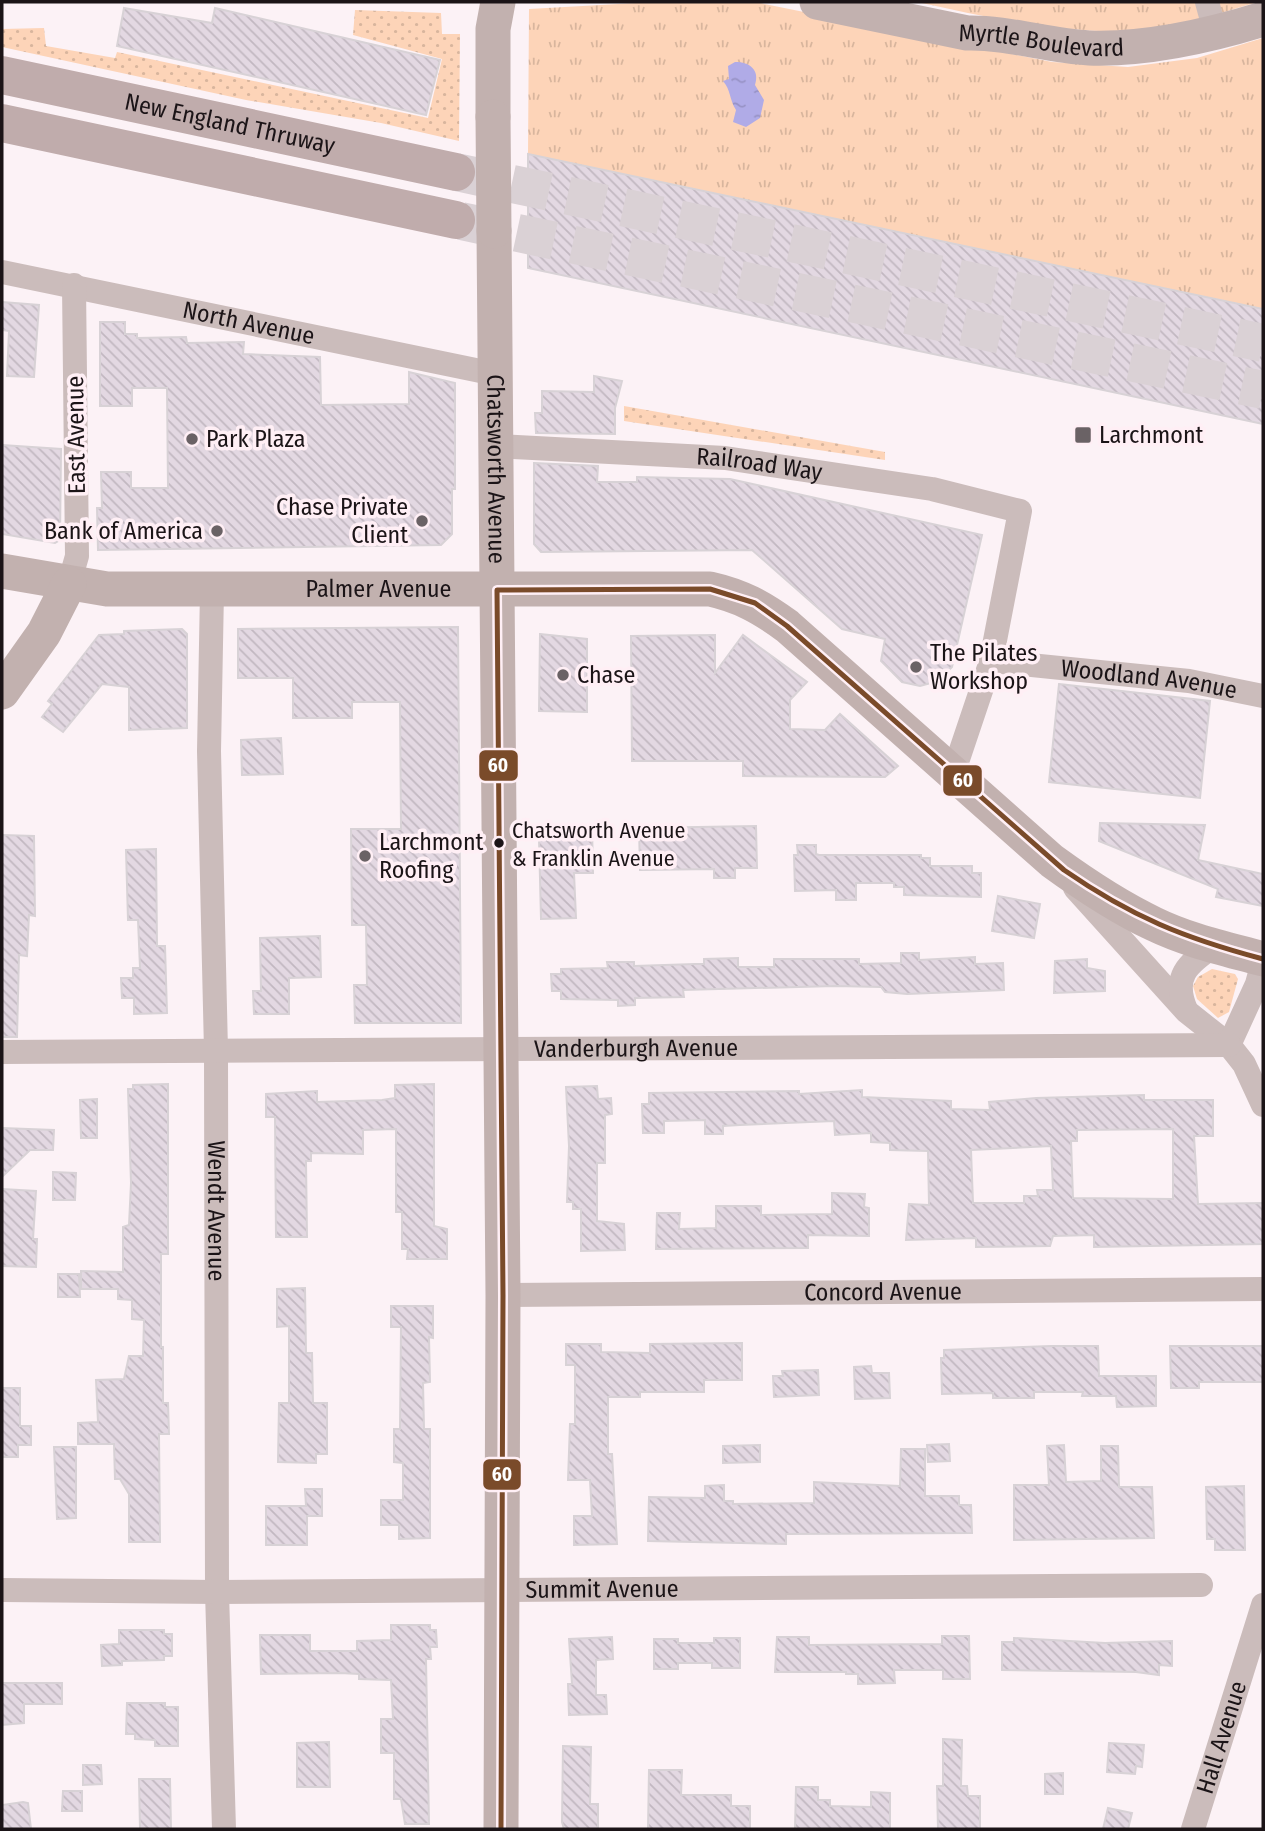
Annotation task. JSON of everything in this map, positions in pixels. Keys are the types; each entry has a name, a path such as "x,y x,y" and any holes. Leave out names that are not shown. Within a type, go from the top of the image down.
{"highway":[{"name":"New England Thruway","path":"2,75 456,172"},
{"name":"New England Thruway","path":"2,123 456,220"}],"street":[{"name":"Chatsworth Avenue","path":"498,2 493,29 493,117 503,1295 501,1829"},
{"name":"Myrtle Boulevard","path":"817,2 967,33 991,33 1088,48 1150,45 1211,16 1263,19"},
{"name":"North Avenue","path":"2,272 495,374"},
{"name":"East Avenue","path":"69,584 77,556 74,285"},
{"name":"Railroad Way","path":"496,446 725,458 932,489 1020,511 991,661"},
{"name":"Palmer Avenue","path":"2,570 107,590 710,589 755,603 787,626 1052,861 1091,889 1156,925 1263,961"},
{"path":"2,692 44,633 69,584"},
{"name":"Wendt Avenue","path":"212,591 209,751 216,1051 216,1592 224,1829"},
{"path":"953,774 991,661"},
{"name":"Woodland Avenue","path":"991,661 1083,667 1189,681 1263,696"},
{"path":"1052,861 1186,1011 1229,1045 1244,1064 1263,1105"},
{"path":"1186,1011 1179,993 1181,977 1198,957 1214,946"},
{"path":"1229,1045 1257,984 1263,961"},
{"name":"Vanderburgh Avenue","path":"2,1052 1229,1045"},
{"name":"Concord Avenue","path":"503,1295 1263,1289"},
{"name":"Summit Avenue","path":"2,1590 502,1591 1201,1585"},
{"name":"Hall Avenue","path":"1194,1829 1260,1636 1263,1605"}],"green space":[{"path":"654,2 755,2 1052,62 1128,67 1197,58 1263,38 1263,309 528,154 529,9"},
{"path":"917,2 1258,2 1181,24 1116,31 1049,27"},
{"path":"355,10 441,13 442,34 460,34 459,141 381,123 246,100 2,47 2,29 44,28 46,46 115,58 117,52 428,118 442,59 353,35"},
{"path":"624,406 885,452 885,460 624,421"},
{"path":"1212,969 1235,974 1238,979 1229,1012 1218,1018 1197,999 1193,986 1198,977"}],"water":[{"path":"735,62 745,63 755,71 755,85 764,100 760,118 746,127 733,122 736,110 723,81 729,79 728,66"}],"building":[{"path":"124,8 212,23 215,8 440,60 426,115 117,46"},
{"path":"528,154 1263,309 1263,424 528,268"},
{"path":"2,302 39,305 34,377 7,376 9,331 2,330"},
{"path":"100,322 125,322 125,334 137,334 137,338 186,337 187,343 244,342 243,354 320,357 321,405 409,404 409,372 455,383 455,489 452,489 452,534 441,545 98,550 97,508 102,508 101,472 131,472 131,488 168,488 167,388 132,388 132,406 100,406"},
{"path":"594,376 622,381 615,408 615,434 536,433 535,413 542,413 542,391 594,392"},
{"path":"2,445 61,449 60,540 55,543 2,534"},
{"path":"534,463 598,466 597,482 637,482 637,477 730,479 982,535 952,667 938,681 920,686 902,682 881,661 885,639 842,629 752,550 541,552 534,544"},
{"path":"458,627 461,1023 355,1023 354,985 367,985 366,925 352,925 351,829 401,829 400,702 352,702 352,718 293,718 293,678 238,678 238,629"},
{"path":"182,629 187,634 187,728 129,730 129,687 102,684 63,732 42,717 52,704 48,701 99,635 124,634 124,631"},
{"name":"Chase","path":"540,634 587,639 587,712 539,711"},
{"path":"715,635 715,673 743,635 807,682 790,700 790,729 825,730 840,714 898,766 885,777 743,776 743,761 632,761 631,636"},
{"path":"1059,684 1210,701 1200,798 1049,782"},
{"path":"281,738 283,774 242,775 241,740"},
{"path":"1100,823 1205,825 1198,860 1263,874 1263,906 1216,897 1218,889 1099,841"},
{"path":"552,826 592,826 593,873 574,873 576,918 541,919 539,839"},
{"path":"756,826 757,868 735,868 735,878 714,878 714,869 640,870 639,828"},
{"path":"2,835 34,836 35,916 29,915 27,956 19,955 17,1037 2,1037"},
{"path":"797,845 816,845 816,854 819,855 921,855 921,858 930,858 930,866 972,866 972,873 981,873 981,897 904,895 904,887 894,887 894,883 856,883 856,900 836,900 836,890 795,891 794,855 798,855"},
{"path":"156,849 157,946 165,946 167,1013 134,1014 134,998 122,998 121,978 133,978 133,968 140,968 138,920 128,920 126,850"},
{"path":"998,896 1040,904 1034,938 992,931"},
{"path":"320,936 321,977 289,978 289,1014 254,1014 253,991 261,991 260,938"},
{"path":"901,953 919,953 919,960 975,957 975,964 1003,963 1004,990 907,994 885,992 881,987 835,986 683,990 684,997 635,998 635,1005 618,1006 618,1000 561,999 561,991 552,991 551,974 561,974 561,969 608,968 607,962 634,962 634,966 704,964 704,959 738,958 738,967 774,967 774,959 859,959 859,964 901,963"},
{"path":"1087,959 1087,968 1105,971 1105,991 1054,993 1055,961"},
{"path":"168,1084 168,1254 161,1254 161,1347 163,1403 168,1403 169,1434 159,1434 160,1542 129,1542 129,1494 120,1479 115,1479 114,1444 78,1444 78,1423 98,1422 96,1380 124,1379 129,1356 143,1356 144,1320 132,1319 132,1300 118,1299 118,1289 81,1289 81,1271 123,1272 123,1227 129,1225 131,1183 128,1089 133,1089 133,1085"},
{"path":"434,1084 434,1226 447,1229 447,1259 407,1259 408,1249 402,1249 402,1212 396,1212 396,1129 363,1130 363,1154 311,1153 311,1161 306,1161 307,1237 276,1237 275,1117 266,1117 266,1094 317,1091 317,1102 382,1100 395,1098 395,1085"},
{"path":"597,1086 598,1099 611,1098 612,1114 605,1115 605,1163 597,1163 597,1221 624,1224 625,1250 581,1251 581,1209 573,1209 573,1202 567,1202 569,1146 566,1087"},
{"path":"862,1090 862,1097 951,1101 951,1109 990,1110 989,1102 1036,1098 1144,1095 1144,1100 1213,1100 1213,1136 1194,1136 1198,1204 1263,1203 1263,1244 1094,1247 1094,1235 1053,1236 1050,1246 976,1247 976,1238 906,1240 909,1204 929,1205 928,1151 890,1150 890,1143 871,1142 871,1133 835,1135 834,1121 723,1126 723,1134 705,1134 705,1120 664,1121 664,1133 643,1133 642,1104 649,1104 649,1093 799,1091 799,1094","holes":["1173,1129 1173,1199 1073,1198 1071,1141 1077,1141 1077,1130","1051,1146 1053,1190 1037,1190 1038,1196 1024,1196 1024,1203 973,1203 971,1150"]},
{"path":"97,1099 97,1138 81,1138 80,1100"},
{"path":"2,1128 54,1130 53,1150 30,1150 2,1177"},
{"path":"53,1172 76,1173 75,1200 53,1200"},
{"path":"2,1189 36,1191 33,1239 37,1239 36,1267 2,1266"},
{"path":"832,1193 865,1194 864,1207 869,1208 869,1236 808,1235 808,1248 656,1249 657,1213 680,1213 679,1229 716,1228 716,1206 761,1206 761,1215 832,1214"},
{"path":"58,1274 79,1274 80,1297 58,1297"},
{"path":"305,1288 306,1353 312,1353 313,1403 327,1403 327,1454 316,1454 316,1463 278,1462 279,1403 289,1403 289,1326 277,1327 277,1289"},
{"path":"391,1306 433,1306 433,1338 429,1337 430,1382 423,1383 424,1429 430,1429 430,1538 399,1539 399,1525 381,1525 381,1500 403,1500 403,1463 394,1462 394,1429 400,1429 401,1327 391,1327"},
{"path":"742,1343 742,1380 704,1380 704,1392 640,1392 640,1397 608,1397 608,1454 612,1454 617,1544 574,1545 574,1516 592,1516 590,1480 568,1480 570,1424 575,1424 575,1365 566,1365 566,1344 601,1344 601,1352 650,1353 650,1344"},
{"path":"1098,1346 1099,1376 1156,1376 1156,1406 1117,1407 1116,1396 1082,1396 1083,1392 1034,1392 1034,1398 993,1398 993,1393 942,1394 941,1358 944,1358 944,1350"},
{"path":"1170,1346 1263,1346 1263,1382 1199,1382 1199,1388 1171,1388"},
{"path":"871,1366 872,1373 889,1373 890,1398 855,1399 854,1367"},
{"path":"818,1370 819,1395 774,1397 773,1376 783,1376 782,1371"},
{"path":"2,1388 20,1388 20,1426 31,1426 31,1445 18,1445 18,1457 2,1457"},
{"path":"949,1444 950,1461 928,1462 927,1445"},
{"path":"760,1445 760,1462 723,1463 723,1446"},
{"path":"1064,1445 1066,1482 1101,1481 1101,1446 1118,1446 1119,1487 1152,1487 1154,1538 1014,1540 1014,1485 1049,1485 1047,1446"},
{"path":"54,1447 76,1447 76,1518 57,1519"},
{"path":"901,1449 925,1449 925,1496 959,1496 959,1505 971,1505 972,1533 786,1534 786,1544 648,1541 649,1497 705,1498 705,1486 724,1485 724,1501 733,1501 733,1504 814,1503 814,1482 900,1486"},
{"path":"1244,1486 1245,1550 1215,1550 1215,1539 1207,1539 1206,1487"},
{"path":"305,1489 322,1489 322,1516 307,1516 307,1545 266,1545 266,1506 306,1506"},
{"path":"391,1625 430,1625 430,1630 436,1630 437,1647 430,1647 431,1659 426,1659 429,1824 405,1824 401,1799 394,1799 394,1753 381,1753 381,1719 393,1719 391,1680 359,1679 359,1674 340,1673 261,1674 260,1635 310,1635 310,1651 357,1651 357,1641 391,1640"},
{"path":"119,1630 164,1630 164,1634 172,1634 172,1656 164,1656 164,1660 122,1661 122,1665 102,1666 101,1645 119,1644"},
{"path":"942,1636 969,1636 970,1679 943,1679 943,1670 894,1670 895,1683 858,1684 858,1674 846,1672 775,1672 777,1637 809,1637 809,1645 942,1644"},
{"path":"612,1637 613,1659 596,1660 596,1695 606,1695 607,1714 569,1715 568,1684 572,1684 569,1639"},
{"path":"714,1638 740,1638 740,1668 712,1668 712,1663 678,1663 678,1669 654,1669 654,1639 678,1639 678,1643 714,1643"},
{"path":"1014,1638 1105,1643 1172,1641 1172,1666 1159,1665 1159,1675 1136,1672 1002,1670 1002,1642 1014,1642"},
{"path":"2,1683 62,1683 62,1704 24,1704 24,1723 2,1725"},
{"path":"127,1703 165,1703 165,1707 178,1707 178,1746 155,1746 155,1740 135,1739 135,1734 126,1734"},
{"path":"943,1739 962,1740 961,1786 967,1786 968,1796 980,1796 980,1829 938,1829 937,1786 943,1786"},
{"path":"329,1742 330,1787 297,1787 297,1743"},
{"path":"1109,1743 1144,1745 1142,1767 1136,1766 1135,1774 1107,1772"},
{"path":"563,1746 591,1747 590,1804 598,1804 598,1829 564,1829"},
{"path":"83,1765 101,1765 102,1784 83,1785"},
{"path":"649,1770 682,1770 681,1795 731,1795 731,1806 750,1806 750,1829 648,1829"},
{"path":"1063,1773 1063,1794 1045,1794 1045,1774"},
{"path":"139,1779 170,1779 171,1829 140,1829"},
{"path":"796,1787 818,1787 818,1800 830,1800 830,1806 871,1807 871,1792 890,1793 890,1829 795,1829"},
{"path":"63,1791 82,1791 82,1811 62,1811"},
{"path":"28,1803 31,1829 2,1829 2,1805"},
{"path":"1108,1808 1132,1813 1128,1829 1103,1829"}],"tunnel":[{"path":"456,172 1263,343"},
{"path":"461,221 1263,390"}],"transit line":[{"name":"60","path":"501,1829 503,1295 497,590 710,589 755,603 787,626 1064,870 1113,901 1159,924 1208,943 1263,959"}],"place":[{"name":"Larchmont","path":"1083,435"},
{"name":"Park Plaza","path":"192,439"},
{"name":"Chase Private Client","path":"422,521"},
{"name":"Bank of America","path":"217,531"},
{"name":"The Pilates Workshop","path":"916,667"},
{"name":"Chase","path":"563,675"},
{"name":"Chatsworth Avenue & Franklin Avenue","path":"499,843"},
{"name":"Larchmont Roofing","path":"365,856"}]}
